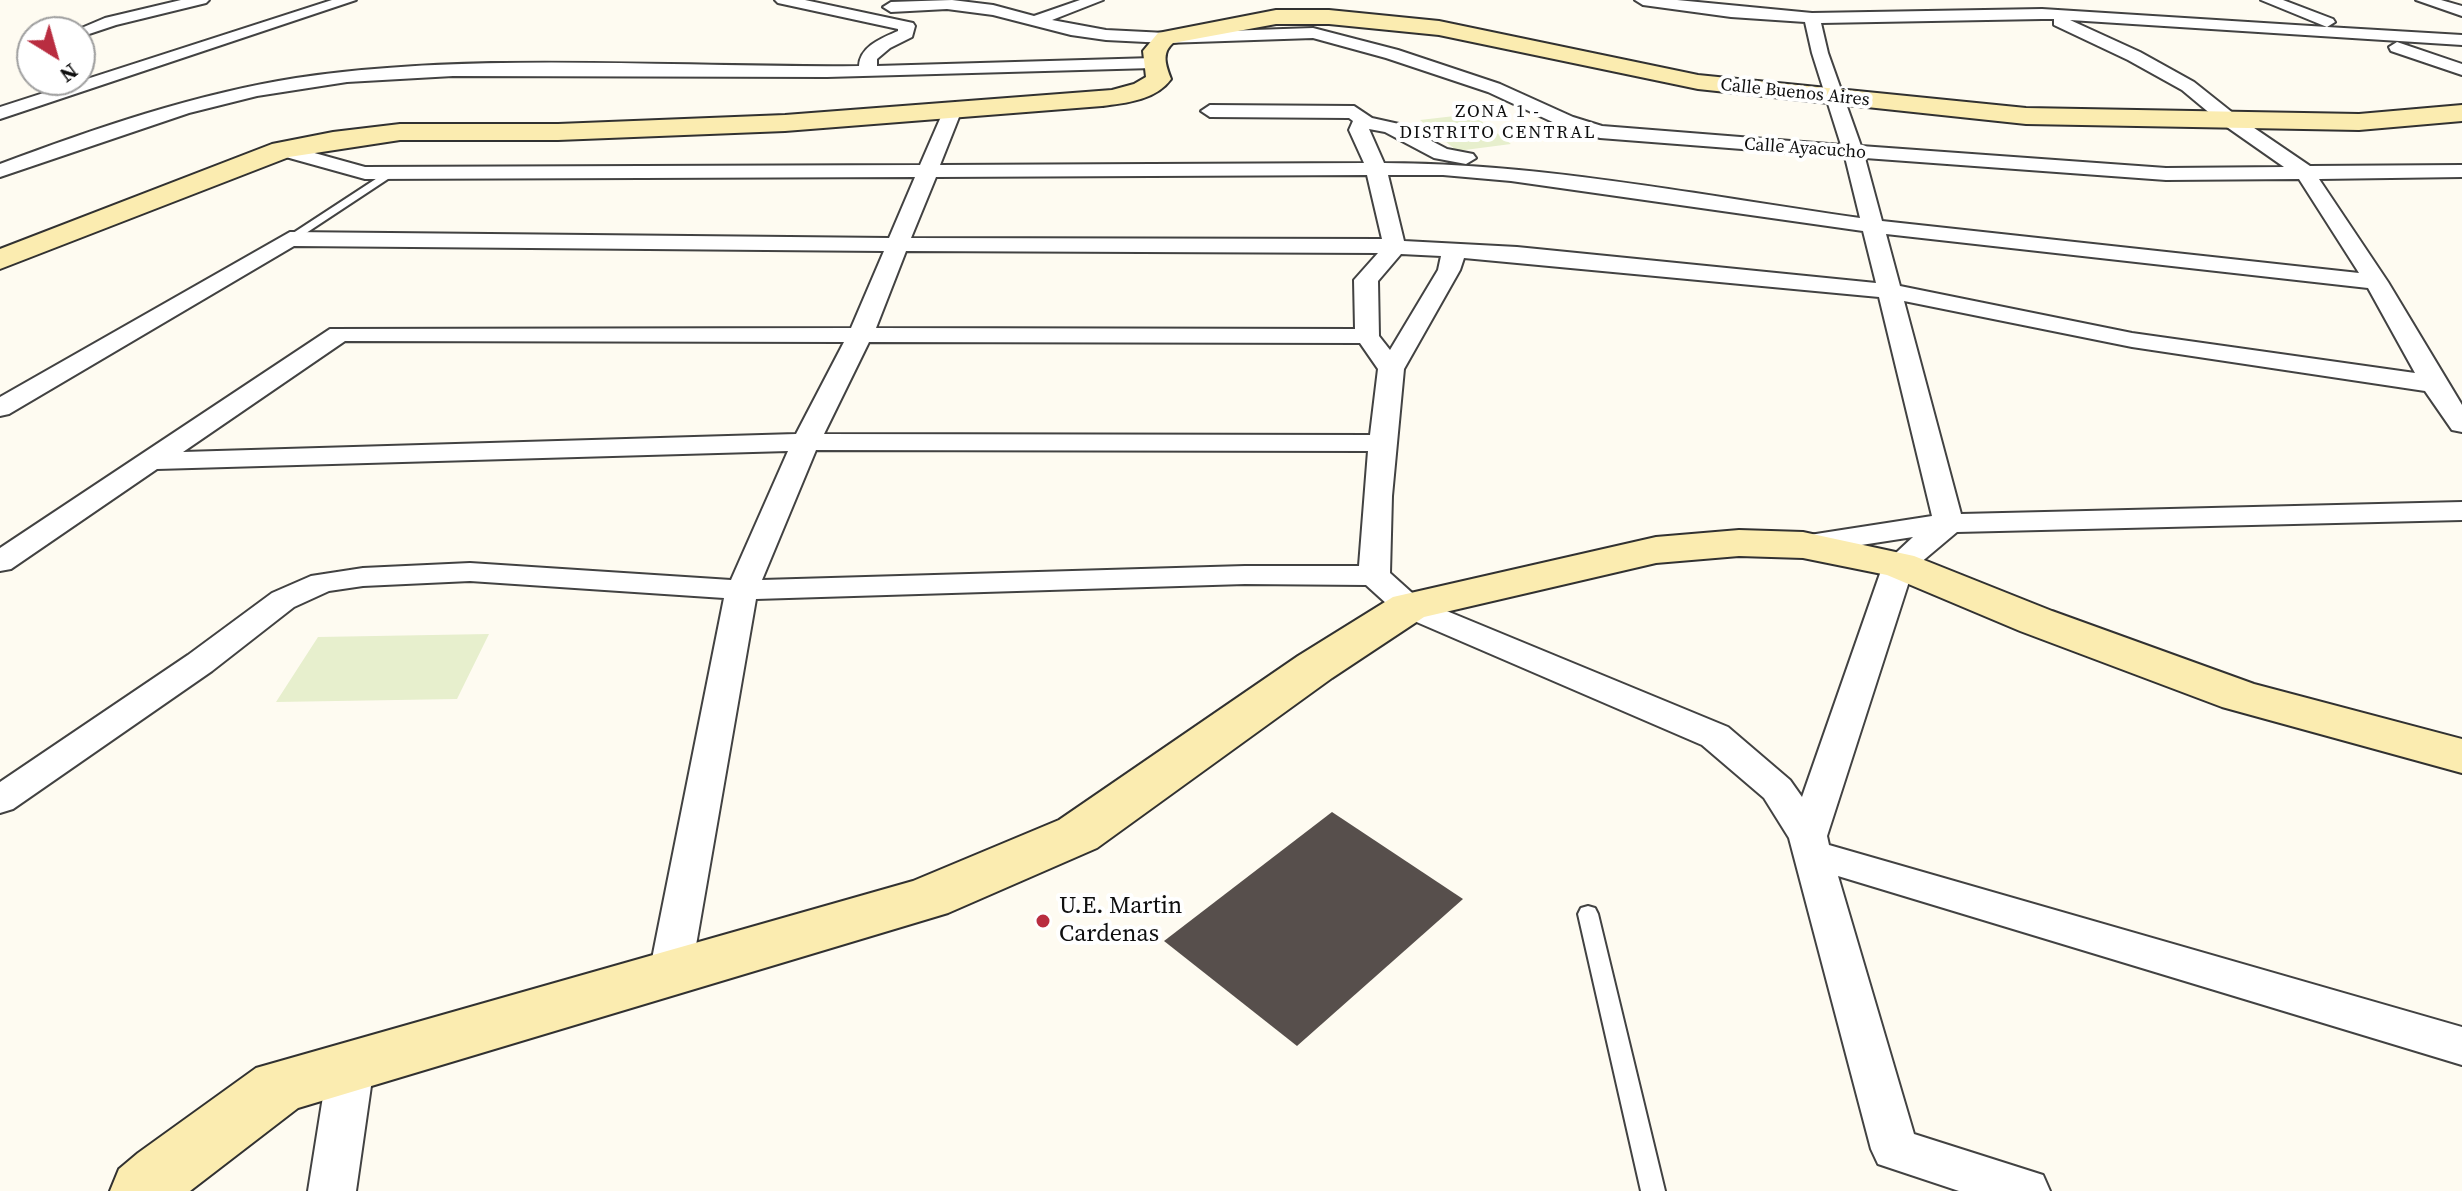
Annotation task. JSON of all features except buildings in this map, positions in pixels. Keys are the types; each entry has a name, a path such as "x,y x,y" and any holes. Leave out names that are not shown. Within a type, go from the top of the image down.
{"street":[{"path":"96,26 201,0"},
{"path":"0,113 348,0"},
{"path":"783,0 907,26 906,34 884,44 868,57 868,69"},
{"path":"1037,20 1095,0"},
{"path":"1643,0 1731,12 1812,18 2042,14 2462,40"},
{"path":"2017,0 2134,56 2188,86 2231,121 2305,172 2376,282 2434,384 2462,424"},
{"path":"2269,0 2462,70"},
{"path":"2424,0 2462,11"},
{"name":"Calle Ayacucho","path":"891,7 947,4 1106,35 1166,38 1313,33 1392,54 1494,88 1566,121 1600,132 2166,174 2457,174"},
{"name":"Calle Buenos Aires","path":"1166,38 1276,17 1380,21 1439,28 1659,76 1836,99 2026,116 2359,122 2462,113"},
{"path":"1812,18 1854,153 1949,523"},
{"path":"0,260 282,150 400,132 675,128 952,112 1126,94 1151,87 1159,79 1152,54 1157,44 1166,38"},
{"path":"0,171 80,140 240,95 373,74 1153,63"},
{"path":"1210,111 1354,112 1367,123"},
{"path":"670,974 742,590 806,442 860,336 925,171 952,112"},
{"path":"1395,247 1377,170 1359,130 1360,124 1394,127 1441,154 1535,168 1549,180"},
{"path":"282,150 323,160 346,170 392,173 1443,169 1549,180 1872,226 2376,282"},
{"path":"0,408 290,239 1395,247 1517,254 1888,291 2132,340 2434,384"},
{"path":"1391,369 1367,336 1366,280 1395,247"},
{"path":"1392,591 1377,496 1391,369 1449,270 1454,251"},
{"path":"0,562 339,334 1367,336"},
{"path":"150,461 806,442 1385,443"},
{"path":"1803,545 1949,523 2462,511"},
{"path":"1810,845 1899,565 1949,523"},
{"path":"0,800 200,663 283,600 322,583 363,577 470,572 742,590 1245,575 1392,591 1656,550 1739,543 1803,545 1899,565 2036,621 2239,696 2462,756"},
{"path":"1392,591 1715,736 1777,789 1810,845 1895,1149 2026,1191"},
{"path":"143,1191 161,1174 278,1087 928,898 1078,834 1315,667 1392,591"},
{"path":"1810,845 2462,1046"},
{"path":"332,1191 351,1065"}],"lane":[{"path":"290,239 392,173"},
{"path":"1588,914 1653,1191"}],"green space":[{"path":"1472,114 1511,144 1457,151 1420,120"},
{"path":"489,634 457,699 276,702 318,637"}],"place":[{"name":"U.E. Martin Cardenas","path":"1043,921"}],"district":[{"name":"ZONA 1 - DISTRITO CENTRAL","path":"1498,122"}]}
